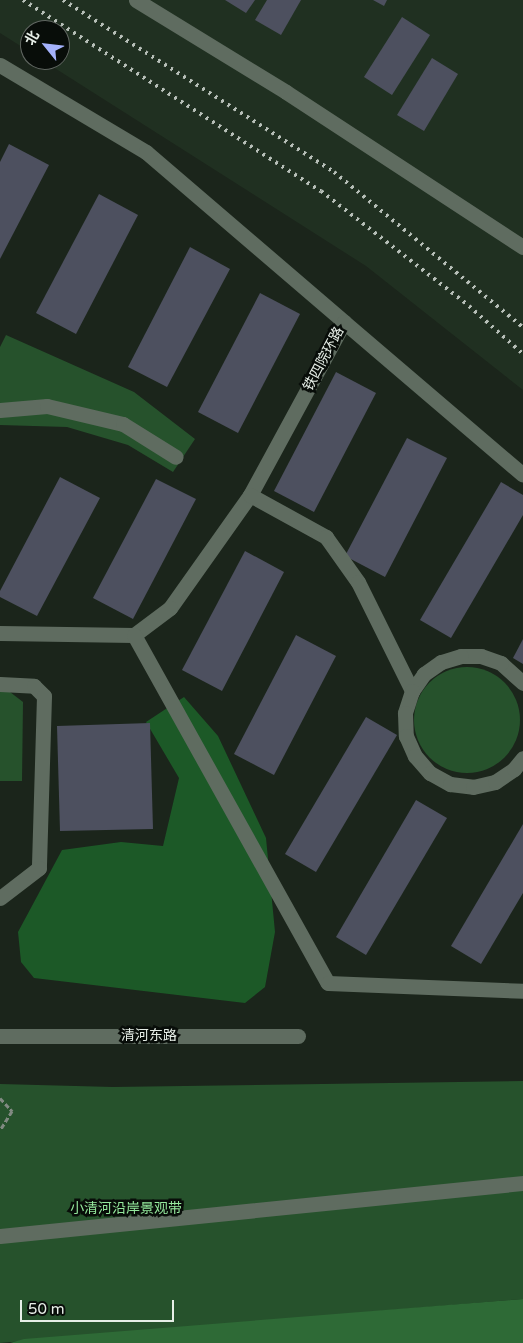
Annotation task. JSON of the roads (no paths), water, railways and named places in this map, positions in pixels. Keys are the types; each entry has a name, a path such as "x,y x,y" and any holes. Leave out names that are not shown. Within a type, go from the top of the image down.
{"street":[{"path":"136,0 286,92 523,248"},
{"name":"铁四院环路","path":"0,65 146,152 344,322 250,495 170,608 134,636"},
{"path":"344,322 523,475"},
{"path":"0,410 47,406 123,424 176,456"},
{"path":"250,495 326,537 358,582 412,691"},
{"path":"0,632 134,636 328,983 523,991"},
{"path":"520,769 495,782 473,786 450,784 430,773 415,756 406,736 405,712 412,691 424,674 435,666 461,656 481,656 500,663 523,683"},
{"path":"0,684 34,686 44,696 39,868 0,898"},
{"name":"清河东路","path":"0,1036 298,1036"},
{"path":"0,1236 523,1183"}],"railway":[{"path":"23,0 321,191 469,306 523,354"},
{"path":"63,0 334,172 523,327"}],"park label":[{"name":"小清河沿岸景观带","path":"126,1209"}]}
